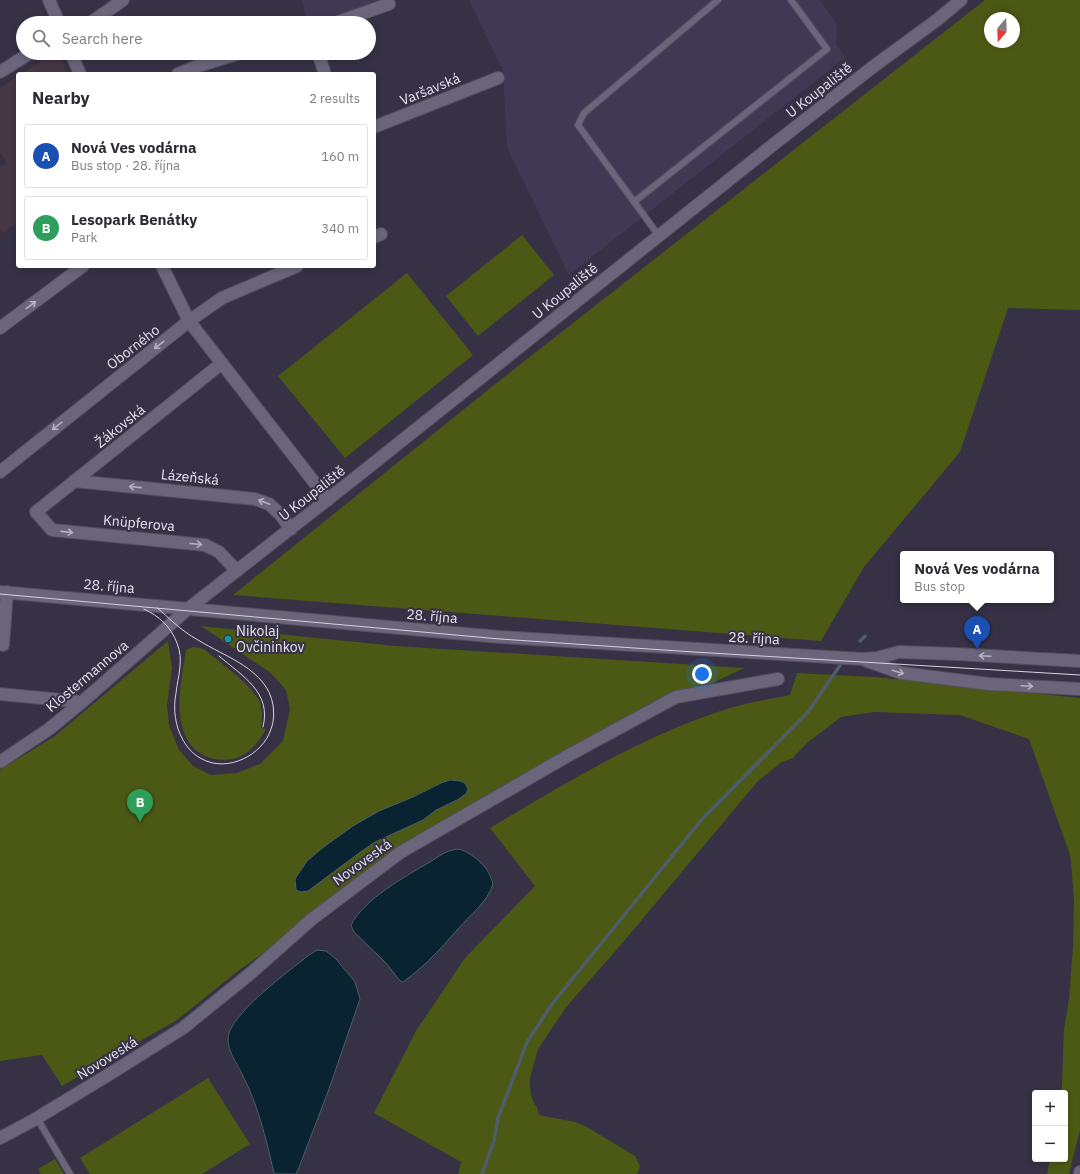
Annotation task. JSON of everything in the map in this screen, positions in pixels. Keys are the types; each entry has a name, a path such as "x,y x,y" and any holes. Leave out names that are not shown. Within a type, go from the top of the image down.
{"street":[{"path":"49,0 56,16"},
{"path":"100,16 123,0"},
{"name":"U Koupaliště","path":"189,608 328,500 774,144 874,66 937,20 961,0"},
{"path":"355,16 389,4"},
{"path":"0,72 19,60"},
{"path":"75,60 79,72"},
{"path":"183,72 218,60"},
{"path":"320,60 324,72"},
{"name":"Varšavská","path":"376,127 498,78"},
{"path":"0,328 80,268"},
{"path":"163,268 190,321 328,500"},
{"name":"Oborného","path":"0,472 190,321 222,298 292,268"},
{"name":"Žákovská","path":"36,512 222,363"},
{"name":"Lázeňská","path":"74,481 255,499 269,504 280,514 291,529"},
{"name":"Knüpferova","path":"36,512 52,530 205,544 219,552 237,571"},
{"path":"2,645 3,592"},
{"name":"28. října","path":"3,592 500,637 834,658 877,658 900,652 1080,661"},
{"name":"Klostermannova","path":"0,762 49,729 189,608"},
{"name":"28. října","path":"862,659 901,673 989,684 1080,689"},
{"name":"Novoveská","path":"0,1138 37,1118 183,1028 251,973 312,919 401,852 571,754 676,697 778,679"},
{"path":"0,694 82,702"}],"lane":[{"path":"659,236 578,125 584,113 718,0"},
{"path":"634,202 827,49 791,0"},
{"path":"37,1118 70,1174"}],"shaded area":[{"path":"301,0 384,0 339,16 307,16"},
{"path":"469,0 820,0 837,25 836,45 846,57 569,275 507,148 503,71"},
{"path":"43,60 62,60 67,72 24,72"},
{"path":"16,77 16,223 3,233 0,228 0,167 7,162 0,153 0,88"}],"green space":[{"path":"985,0 1080,0 1080,310 1008,308 960,452 864,567 821,641 233,595 494,385"},
{"path":"522,235 554,275 478,336 446,296"},
{"path":"407,273 473,355 345,458 278,376"},
{"path":"201,626 395,646 744,668 568,752 404,851 238,971 177,1020 62,1086 42,1055 0,1061 0,770 55,736 168,641 172,668 167,705 169,725 179,750 193,766 211,775 237,773 260,764 283,741 290,709 286,690 271,673","holes":["441,783 457,800 436,810 423,820 375,842 359,853 295,879 307,861 353,826"]},
{"path":"193,647 205,650 236,675 251,689 260,703 262,712 261,728 266,729 254,746 241,756 228,760 213,759 199,753 185,735 179,704 181,682 186,650"},
{"path":"797,673 874,677 1080,698 1080,1130 1069,1174 1047,1174 1049,1162 1068,1162 1068,1090 1061,1090 1064,1029 1069,999 1073,947 1074,901 1069,852 1029,739 960,715 874,712 841,717 807,743 793,758 782,762 758,781 619,947 567,1006 538,1049 530,1078 532,1098 539,1115 575,1122 587,1127 635,1156 640,1166 637,1174 458,1174 461,1162 374,1113 416,1031 465,958 535,886 490,828 577,777 667,732 730,708 752,702 790,695"},
{"path":"208,1078 250,1144 202,1174 90,1174 80,1158"},
{"path":"55,1159 64,1174 41,1174 38,1169"}],"water":[{"path":"450,780 465,783 468,789 466,794 436,810 423,820 375,842 308,891 301,892 296,890 295,879 307,861 353,826 379,811"},
{"path":"458,849 470,854 486,868 493,884 490,891 478,908 432,957 403,982 400,981 386,963 354,932 351,925 365,906 386,889 442,854"},
{"path":"317,950 326,951 336,959 355,982 360,999 329,1089 298,1170 296,1174 276,1174 274,1173 257,1109 247,1084 229,1048 228,1038 234,1023 264,991"}],"waterway":[{"path":"860,641 865,636"},
{"path":"482,1174 494,1141 498,1118 527,1042 552,1004 703,818 808,712 843,661"}],"tram line":[{"path":"0,594 500,639 1080,675"},
{"path":"144,609 155,615 168,627 179,649 180,668 175,699 175,711 178,729 187,746 196,756 217,764 238,761 248,757 264,743 271,729 273,720 273,705 263,682 243,665 188,634 157,608"},
{"path":"219,656 245,678 259,694 265,715 263,727"}],"place":[{"name":"Nikolaj Ovčininkov","path":"228,639"},
{"name":"Nová Ves vodárna","path":"977,649"},
{"name":"Lesopark Benátky","path":"140,822"}]}
